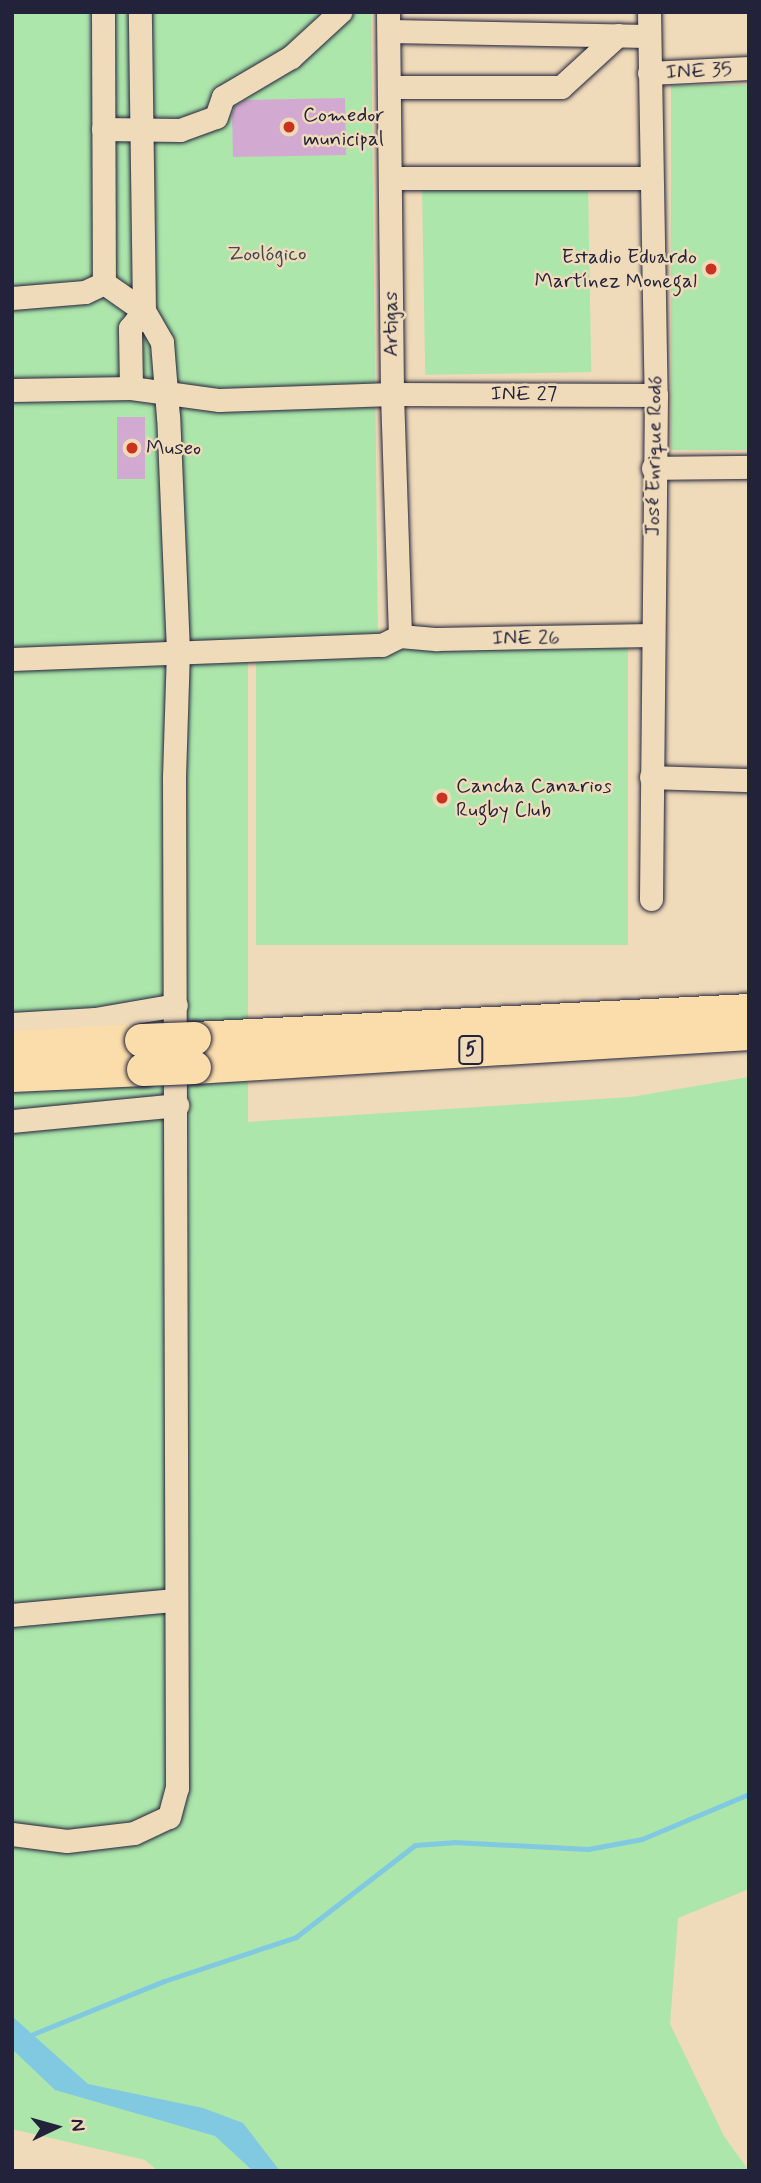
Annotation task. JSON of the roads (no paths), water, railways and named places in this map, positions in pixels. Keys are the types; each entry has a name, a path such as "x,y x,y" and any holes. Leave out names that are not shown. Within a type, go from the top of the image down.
{"highway":[{"name":"5","path":"194,1053 749,1010"},
{"name":"5","path":"12,1047 142,1054 749,1033"},
{"name":"5","path":"12,1075 142,1054"}],"street":[{"path":"103,12 104,283"},
{"path":"131,388 130,328 144,311 139,130 140,12"},
{"path":"103,129 180,130 216,117 223,97 291,57 340,12"},
{"name":"José Enrique Rodó","path":"649,12 656,395 651,635 651,899"},
{"path":"388,22 649,36"},
{"name":"Artigas","path":"388,22 392,394 400,636"},
{"path":"389,87 561,87 618,35"},
{"name":"INE 35","path":"649,73 749,68"},
{"path":"391,178 651,178"},
{"path":"12,298 85,292 104,283"},
{"path":"12,1834 67,1841 134,1833 169,1817 177,1788 174,1600 178,652 162,342 144,311 104,283"},
{"name":"INE 27","path":"12,390 131,388 219,400 392,394 656,395"},
{"path":"653,468 749,467"},
{"name":"INE 26","path":"400,636 438,639 651,635"},
{"path":"12,659 382,645 400,636"},
{"path":"651,777 749,780"},
{"path":"12,1024 95,1019 176,1005"},
{"path":"12,1121 177,1105"},
{"path":"12,1615 174,1600"}],"water":[{"path":"12,2016 88,2084 203,2108 243,2123 280,2171 253,2171 215,2136 55,2090 12,2049"}],"waterway":[{"path":"33,2034 164,1981 296,1937 415,1845 454,1842 588,1849 642,1839 749,1794"}],"place":[{"name":"Comedor municipal","path":"289,127"},
{"name":"Estadio Eduardo Martínez Monegal","path":"711,269"},
{"name":"Museo","path":"132,448"},
{"name":"Cancha Canarios Rugby Club","path":"442,798"}],"park label":[{"name":"Zoológico","path":"267,254"}]}
